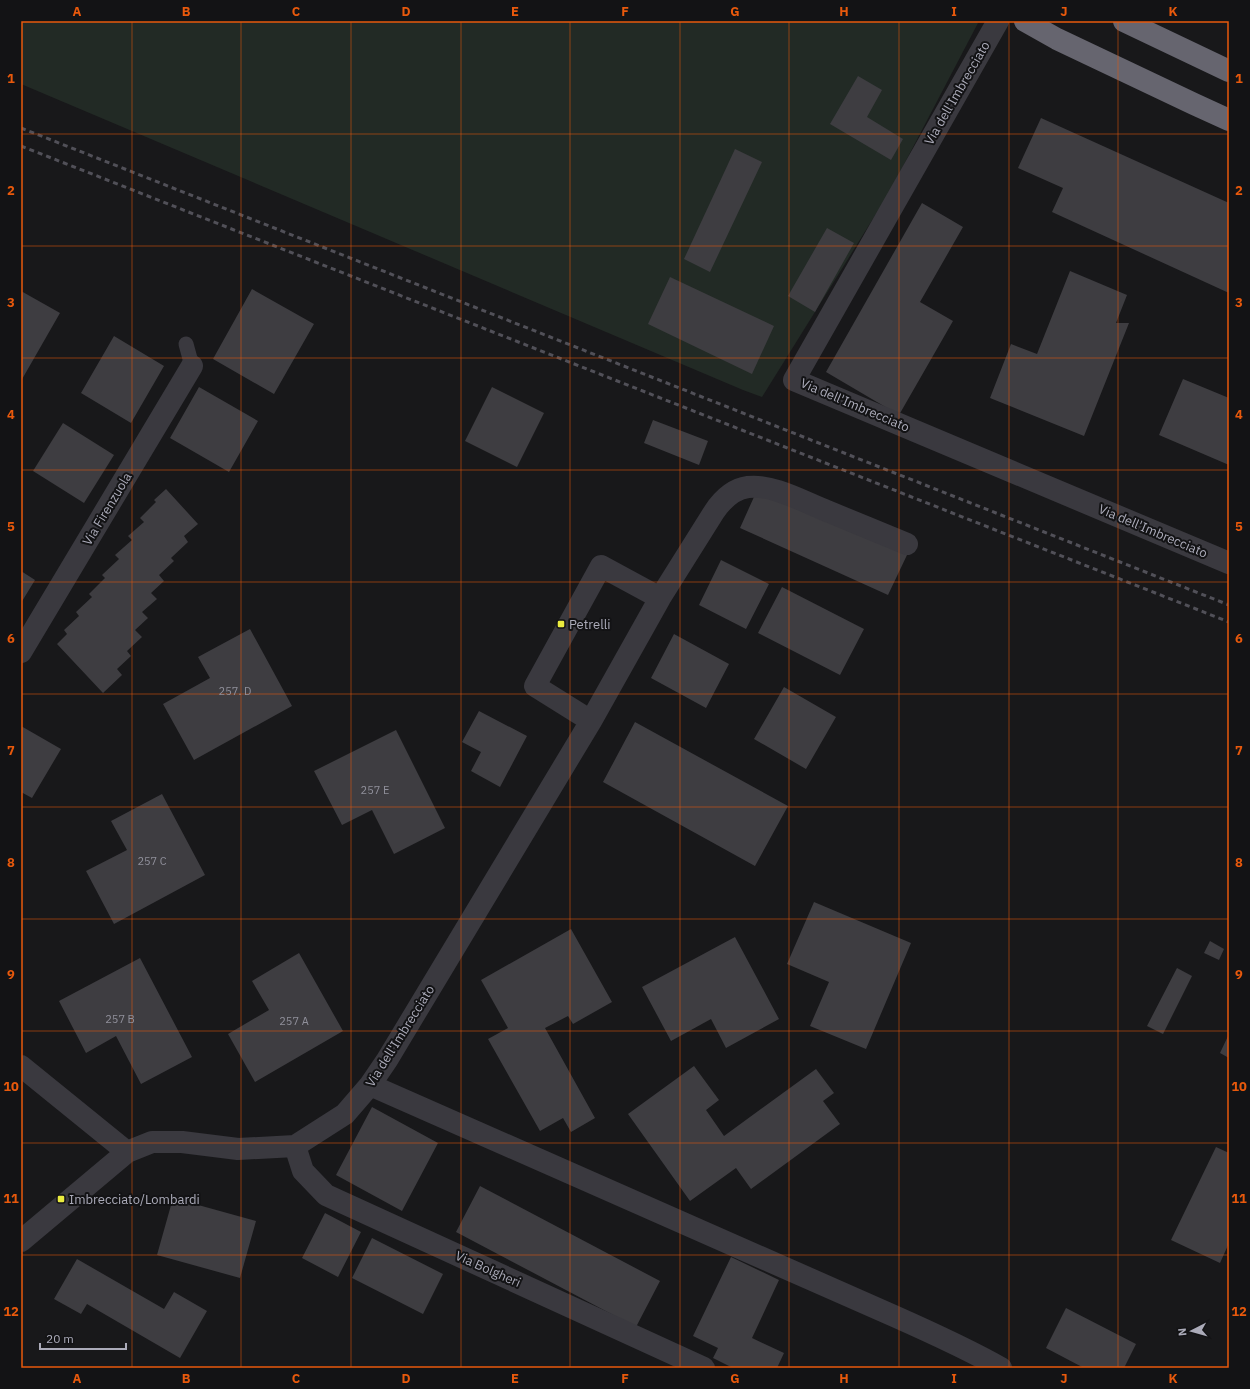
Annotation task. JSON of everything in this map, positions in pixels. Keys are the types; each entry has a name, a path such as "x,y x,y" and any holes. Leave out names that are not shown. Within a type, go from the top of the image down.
{"highway":[{"path":"1025,21 1057,39 1229,120"},
{"path":"1124,21 1229,71"},
{"path":"1194,104 1229,130"}],"street":[{"name":"Via dell'Imbrecciato","path":"998,21 794,380 1229,563"},
{"name":"Via Firenzuola","path":"21,652 192,366"},
{"name":"Via dell'Imbrecciato","path":"21,1241 127,1152 152,1142 182,1142 238,1149 295,1146 345,1114 370,1085 387,1060 591,721 660,598 720,504 730,494 748,487 775,490 907,544"},
{"path":"591,721 535,686 601,566 660,598"},
{"path":"21,1066 127,1152"},
{"path":"370,1085 894,1316 959,1346 1001,1368"},
{"name":"Via Bolgheri","path":"295,1146 303,1171 326,1196 704,1368"}],"lane":[{"path":"186,344 192,366"}],"shaded area":[{"path":"21,21 975,21 978,23 889,193 762,397 21,84"}],"building":[{"path":"858,76 882,90 867,117 903,139 891,160 830,124"},
{"path":"1041,118 1229,203 1229,293 1052,212 1063,188 1018,168"},
{"path":"735,149 762,162 710,272 684,259"},
{"path":"922,203 963,227 920,302 953,321 899,415 826,372"},
{"path":"827,228 854,243 815,312 788,296"},
{"path":"1070,271 1127,295 1116,323 1129,323 1084,436 990,398 1011,344 1037,354"},
{"path":"670,277 774,326 752,374 648,324"},
{"path":"252,289 314,324 274,394 213,359"},
{"path":"21,291 60,313 21,381"},
{"path":"114,336 164,366 131,423 81,393"},
{"path":"1183,379 1229,398 1229,465 1159,435"},
{"path":"199,387 258,421 229,472 170,438"},
{"path":"492,387 544,413 517,467 465,441"},
{"path":"653,420 708,441 699,465 644,443"},
{"path":"63,423 114,455 84,503 33,471"},
{"path":"758,488 907,555 888,595 740,528"},
{"path":"166,489 198,524 184,536 188,542 171,558 174,561 159,575 164,581 151,593 157,599 142,612 148,618 135,630 142,637 127,651 131,656 117,669 122,675 103,693 57,644 67,634 64,630 79,616 76,612 92,597 89,594 105,578 102,575 119,559 115,555 132,540 128,536 144,522 140,518 156,502 154,500"},
{"path":"721,560 769,584 746,629 699,605"},
{"path":"21,571 35,580 21,603"},
{"path":"782,587 864,629 840,675 758,633"},
{"path":"250,629 292,706 194,760 163,704 210,678 198,657"},
{"path":"674,634 729,664 706,708 651,678"},
{"path":"784,687 836,717 806,769 754,739"},
{"path":"479,711 527,736 500,787 471,771 481,752 462,742"},
{"path":"635,722 788,806 755,866 603,782"},
{"path":"21,726 61,749 32,798 21,792"},
{"path":"396,730 445,828 394,854 372,810 342,825 314,771"},
{"path":"162,794 205,875 114,924 86,871 127,850 111,821"},
{"path":"814,902 911,943 866,1049 810,1026 829,982 787,964"},
{"path":"571,929 612,1002 573,1024 568,1016 545,1028 595,1118 571,1132 563,1118 540,1131 488,1039 508,1028 481,980"},
{"path":"735,937 779,1019 726,1048 711,1019 671,1041 642,987"},
{"path":"1210,941 1224,949 1219,960 1204,953"},
{"path":"299,953 343,1031 255,1082 228,1034 269,1010 252,981"},
{"path":"140,958 192,1057 141,1084 116,1036 86,1053 59,1001"},
{"path":"1177,968 1192,976 1163,1034 1147,1026"},
{"path":"1229,1034 1229,1058 1220,1053"},
{"path":"694,1066 719,1100 706,1110 724,1136 816,1069 834,1093 823,1101 840,1124 751,1189 736,1168 690,1201 628,1114"},
{"path":"372,1107 438,1143 402,1211 336,1175"},
{"path":"1216,1147 1229,1153 1229,1243 1220,1263 1171,1240"},
{"path":"480,1186 660,1281 636,1327 456,1232"},
{"path":"173,1198 256,1221 240,1278 157,1255"},
{"path":"325,1213 361,1232 338,1277 302,1258"},
{"path":"372,1238 443,1274 423,1314 352,1278"},
{"path":"731,1257 779,1280 752,1338 784,1353 777,1368 733,1368 713,1358 718,1348 693,1336"},
{"path":"77,1259 164,1309 174,1292 207,1311 180,1358 87,1304 81,1314 54,1299"},
{"path":"1066,1308 1136,1344 1124,1368 1084,1368 1046,1348"}],"railway":[{"path":"21,128 1229,605"},
{"path":"21,146 1229,622"}],"place":[{"name":"Petrelli","path":"561,624"},
{"name":"Imbrecciato/Lombardi","path":"61,1199"}]}
